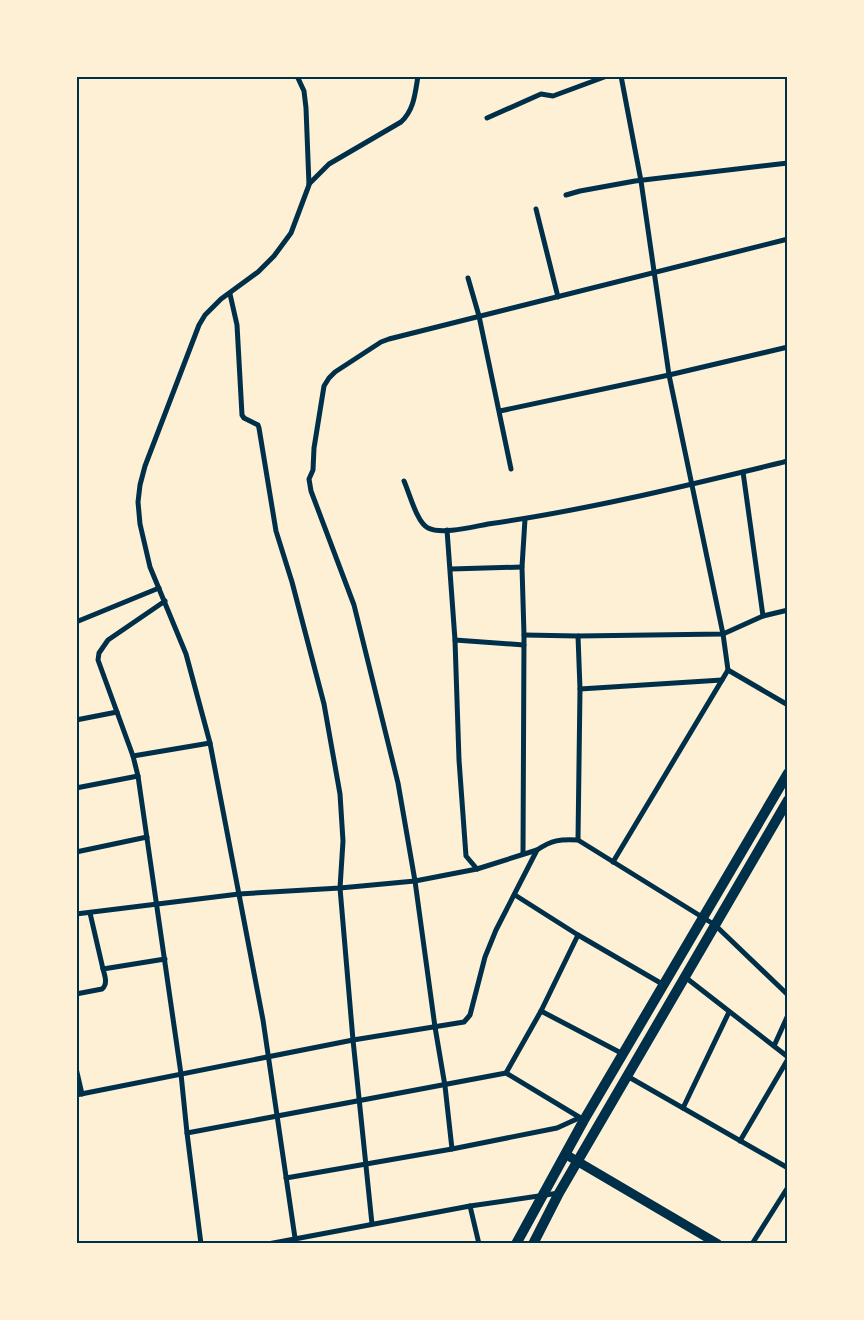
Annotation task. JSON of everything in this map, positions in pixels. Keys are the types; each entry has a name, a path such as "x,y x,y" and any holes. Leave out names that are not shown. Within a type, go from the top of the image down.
{"main road":[{"path":"516,1244 582,1119 623,1054 788,773"},
{"path":"533,1244 559,1193 788,800"}],"street":[{"path":"295,1238 269,1057 210,743 186,654 150,567 140,524 138,502 140,485 151,450 199,324 204,315 221,300 258,272 286,241 291,233 309,185 306,108 304,91 297,76"},
{"path":"309,185 329,164 408,116 418,76"},
{"path":"487,118 541,94 553,96 607,76"},
{"path":"613,862 728,670 723,634 668,375 641,181 621,76"},
{"path":"566,195 580,190 641,181 788,163"},
{"path":"536,209 558,297"},
{"path":"452,1149 445,1086 415,881 398,783 357,614 311,491 310,479 313,470 314,448 324,386 328,378 381,342 788,239"},
{"path":"468,278 479,316 511,469"},
{"path":"230,294 237,325 242,415 258,425 259,428 276,530 292,582 324,704 340,794 343,841 340,888 372,1224"},
{"path":"500,412 788,347"},
{"path":"404,481 420,521 428,528 447,530 524,519 691,484 788,461"},
{"path":"743,472 763,616"},
{"path":"523,854 524,635 522,567 524,519"},
{"path":"447,530 455,640 459,760 466,856 477,869"},
{"path":"450,570 522,567"},
{"path":"76,622 159,588"},
{"path":"165,601 108,640 99,653 98,660 133,756 138,776 181,1074 201,1244"},
{"path":"524,635 723,634 763,616 788,610"},
{"path":"578,636 580,689 578,840"},
{"path":"455,640 524,645"},
{"path":"728,670 788,705"},
{"path":"580,689 722,680"},
{"path":"76,720 117,712"},
{"path":"133,756 210,743"},
{"path":"76,788 138,776"},
{"path":"76,852 147,837"},
{"path":"76,914 239,894 415,881 477,869 537,850 545,844 561,839 578,840 703,917 788,995"},
{"path":"76,1068 79,1095 353,1040 464,1022 468,1019 496,930 537,850"},
{"path":"515,895 578,935 664,985"},
{"path":"76,994 102,989 106,984 90,912"},
{"path":"506,1074 541,1011 578,935"},
{"path":"103,969 165,959"},
{"path":"685,977 788,1058 740,1141"},
{"path":"541,1011 623,1054"},
{"path":"683,1108 729,1012"},
{"path":"774,1046 788,1015"},
{"path":"187,1133 506,1074 582,1119"},
{"path":"627,1076 788,1168"},
{"path":"286,1178 452,1149 556,1128 582,1119"},
{"path":"564,1154 718,1244"},
{"path":"752,1244 788,1187"},
{"path":"268,1244 470,1206 559,1193"},
{"path":"470,1206 479,1244"}]}
